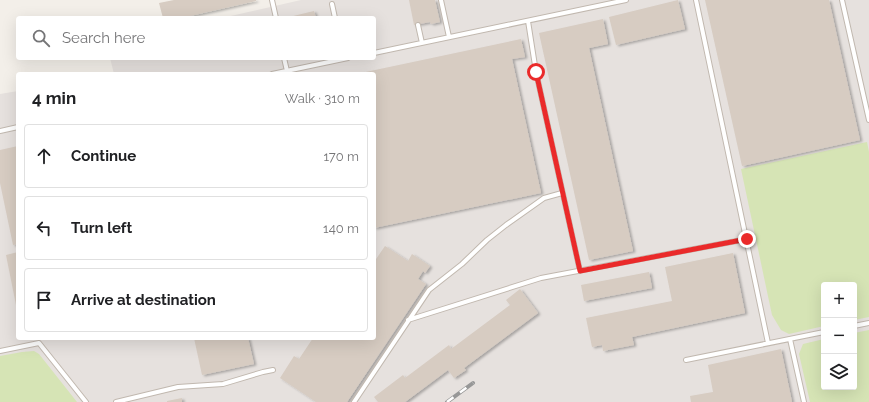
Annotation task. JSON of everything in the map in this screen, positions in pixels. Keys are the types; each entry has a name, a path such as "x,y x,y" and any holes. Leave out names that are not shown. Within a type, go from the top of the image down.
{"lane":[{"path":"272,0 276,16"},
{"path":"441,0 449,37"},
{"path":"376,53 626,0"},
{"path":"696,0 768,343"},
{"path":"842,0 869,120"},
{"path":"332,4 335,16"},
{"path":"528,21 536,72 580,271"},
{"path":"418,24 422,43"},
{"path":"284,60 287,71"},
{"path":"282,72 336,60"},
{"path":"0,131 16,127"},
{"path":"354,402 429,290 462,264 487,240 544,198 562,193"},
{"path":"408,320 526,282 747,239"},
{"path":"857,325 869,323"},
{"path":"686,360 821,333"},
{"path":"790,339 804,402"},
{"path":"0,351 39,343 86,402"},
{"path":"116,402 178,387 223,384 274,370"}],"shaded area":[{"path":"301,0 869,0 869,402 0,402 0,94 16,91 16,340 376,340 376,72 114,72 110,60 376,60 376,16 231,16"}],"green space":[{"path":"867,142 869,152 869,317 857,319 857,282 821,282 821,327 789,334 781,330 772,315 741,169"},
{"path":"869,330 869,402 810,402 799,354 803,344 821,340 821,390 857,390 857,332"},
{"path":"34,351 39,354 77,402 0,402 0,356"}],"building":[{"path":"174,0 256,0 190,16 162,16 159,3"},
{"path":"409,0 435,0 440,22 414,25"},
{"path":"678,0 685,29 616,45 609,17"},
{"path":"705,0 829,0 860,140 742,166"},
{"path":"314,11 315,16 293,16"},
{"path":"603,19 608,44 589,48 633,251 589,260 539,33"},
{"path":"521,39 525,57 512,59 541,193 376,228 376,72 366,72"},
{"path":"16,146 16,244 13,245 0,183 0,150"},
{"path":"385,246 408,261 412,254 430,266 425,273 423,271 418,279 426,284 347,402 316,402 280,378 294,356 299,359 312,340 376,340 376,259"},
{"path":"16,252 16,305 6,255"},
{"path":"733,253 745,313 632,337 634,345 603,351 602,345 592,347 586,318 672,301 665,267"},
{"path":"649,272 652,288 584,301 581,285"},
{"path":"520,289 538,313 464,368 466,370 454,378 448,370 405,402 378,402 374,397 403,375 405,378 449,345 451,349 510,305 506,300"},
{"path":"194,340 248,340 254,364 202,375"},
{"path":"781,349 792,402 691,402 690,396 713,392 708,365"},
{"path":"182,398 182,402 167,402 167,401"}],"railway":[{"path":"447,402 473,383"}],"route":[{"path":"536,72 580,271 747,239"}]}
